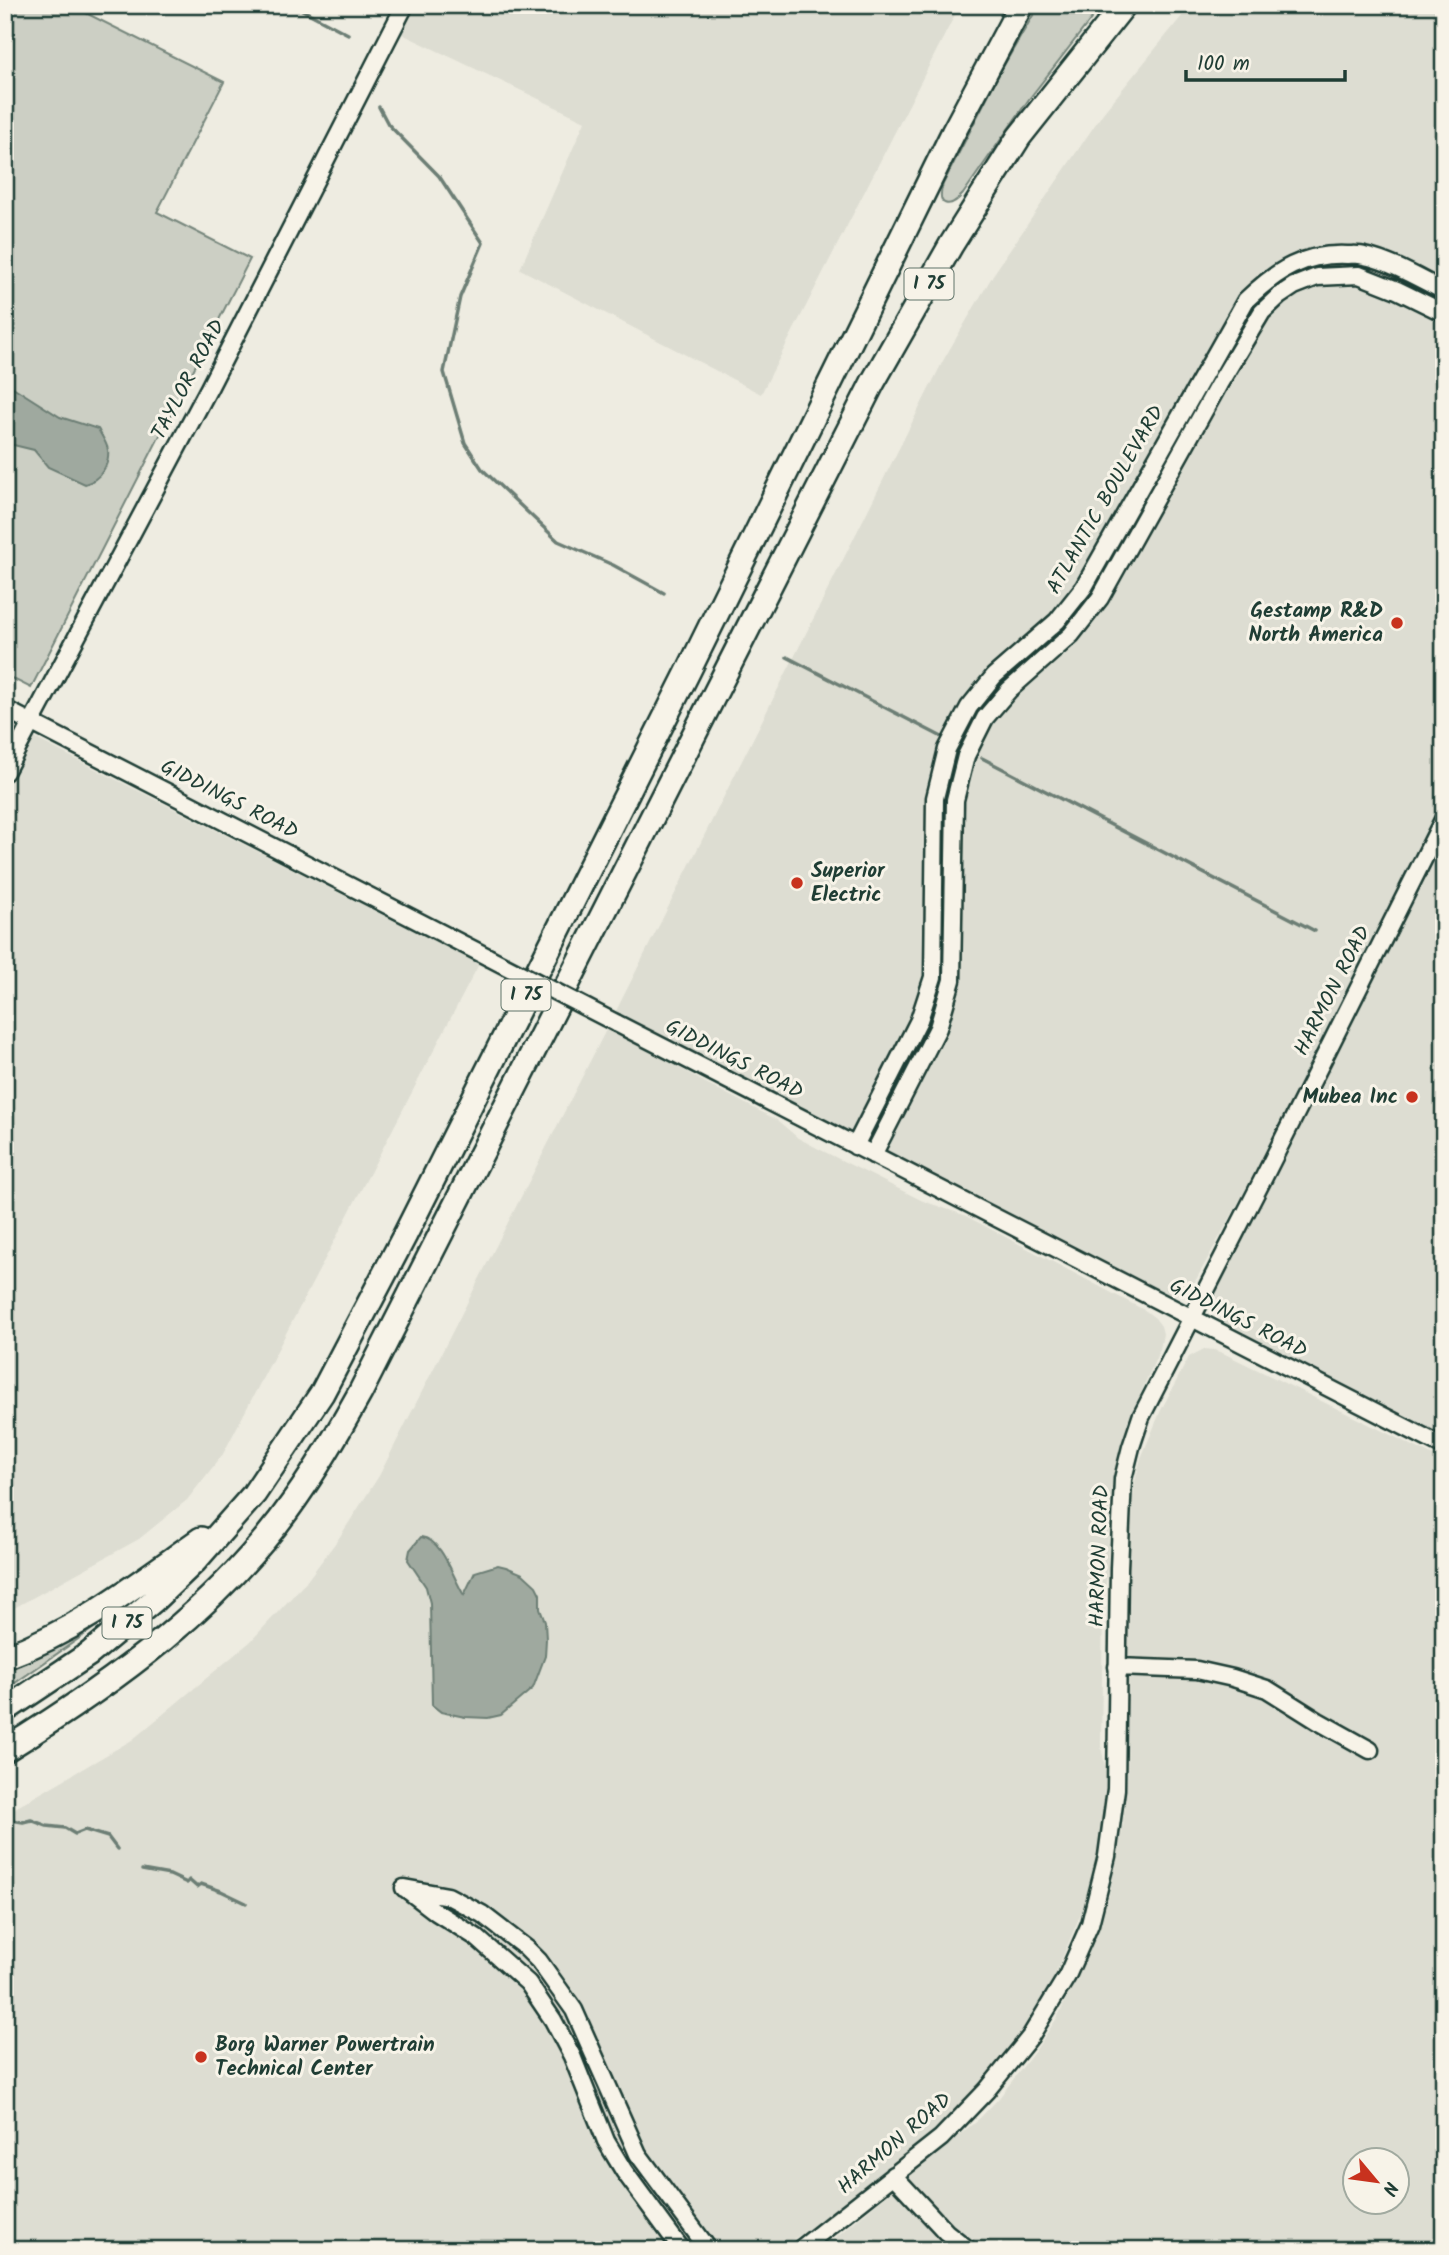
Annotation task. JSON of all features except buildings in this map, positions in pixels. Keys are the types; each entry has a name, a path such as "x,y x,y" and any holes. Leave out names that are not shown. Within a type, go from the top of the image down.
{"highway":[{"name":"I 75","path":"5,1710 53,1680 124,1626 195,1560 254,1494 322,1393 405,1235 683,681 953,133 1021,5"},
{"name":"I 75","path":"5,1750 112,1680 211,1598 295,1500 328,1450 360,1393 873,382 951,244 1019,138 1124,5"},
{"path":"5,1657 51,1639 93,1615 233,1517"}],"street":[{"name":"TAYLOR ROAD","path":"5,772 209,388 405,5"},
{"name":"ATLANTIC BOULEVARD","path":"855,1146 919,1020 933,977 935,798 947,749 969,707 994,676 1057,621 1084,587 1246,300 1266,280 1285,268 1313,257 1337,254 1363,255 1444,291"},
{"name":"ATLANTIC BOULEVARD","path":"873,1155 938,1028 952,980 955,800 966,756 985,718 1009,690 1071,635 1100,598 1219,384 1262,312 1279,296 1294,286 1317,277 1359,275 1444,313"},
{"name":"GIDDINGS ROAD","path":"5,709 1444,1447"},
{"name":"HARMON ROAD","path":"799,2250 941,2138 987,2090 1030,2037 1067,1976 1090,1924 1107,1856 1116,1789 1123,1479 1131,1447 1141,1418 1444,818"},
{"path":"1117,1667 1197,1670 1267,1689 1370,1750"},
{"path":"682,2250 624,2171 606,2141 572,2056 553,2020 528,1983 476,1937 404,1888 448,1896 462,1903 482,1914 539,1961 574,2010 638,2154 709,2250"},
{"path":"893,2175 946,2232 969,2250"}],"shaded area":[{"path":"5,5 70,5 224,82 157,212 250,259 31,688 5,675"},
{"path":"415,5 960,5 761,394 520,269 585,121 400,33"},
{"path":"1039,5 1102,5 1029,99 963,194 949,204 945,203 941,197 943,184 1000,72"},
{"path":"1191,5 1444,5 1444,799 1273,1140 1192,1287 1175,1295 1166,1294 968,1197 615,1013 944,359 993,275 1103,113"},
{"path":"5,382 60,417 98,429 108,450 105,467 99,476 85,484 48,467 34,450 5,443"},
{"path":"5,723 479,964 223,1454 187,1500 139,1539 5,1613"},
{"path":"1444,838 1444,1441 1228,1326 1220,1317 1215,1302 1217,1290 1255,1211"},
{"path":"608,1026 704,1082 777,1120 798,1138 923,1201 964,1215 1146,1311 1161,1326 1163,1334 1160,1349 1128,1422 1113,1477 1109,1509 1108,1571 1103,1603 1101,1746 1106,1771 1102,1829 1095,1869 1082,1911 1052,1982 1021,2038 982,2088 857,2193 820,2222 777,2250 5,2250 5,1814 132,1740 250,1642 306,1582 339,1538 379,1476"},
{"path":"1204,1349 1214,1350 1444,1461 1444,2250 820,2250 980,2118 999,2098 1057,2018 1086,1958 1109,1895 1123,1824 1127,1779 1129,1546 1134,1484 1141,1458 1161,1410 1189,1357"},
{"path":"421,1537 429,1539 441,1552 464,1595 475,1572 498,1565 523,1574 536,1586 540,1594 540,1609 545,1622 545,1656 533,1688 501,1715 488,1718 465,1717 441,1712 432,1705 430,1603 426,1587 408,1560 410,1550"},
{"path":"98,1620 101,1623 5,1690 5,1664"}],"waterway":[{"path":"293,5 348,34"},
{"path":"379,107 388,124 439,176 483,243 460,297 444,372 465,443 482,469 558,541 613,565 664,593"},
{"path":"787,657 942,737"},
{"path":"982,758 1315,931"},
{"path":"5,1819 23,1822 31,1820 47,1826 65,1828 75,1834 85,1830 108,1837 117,1849"},
{"path":"142,1870 170,1875 187,1883 189,1880 197,1887 201,1884 246,1903"}],"place":[{"name":"Gestamp R&D North America","path":"1397,623"},
{"name":"Superior Electric","path":"797,883"},
{"name":"Mubea Inc","path":"1412,1097"},
{"name":"Borg Warner Powertrain Technical Center","path":"201,2057"}]}
